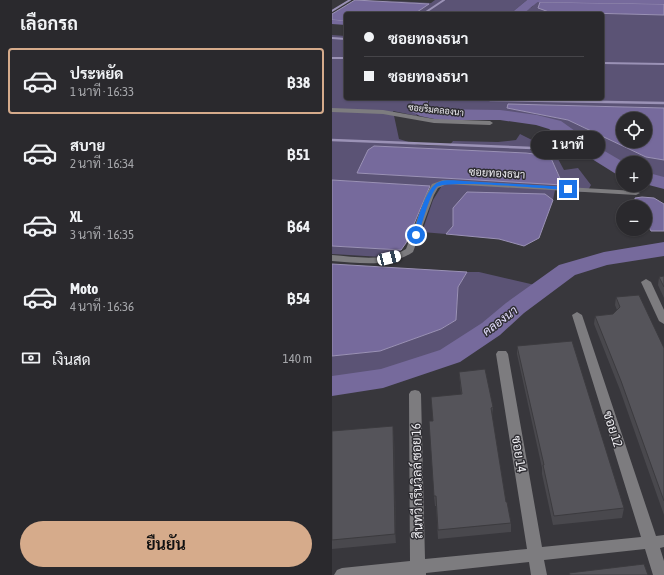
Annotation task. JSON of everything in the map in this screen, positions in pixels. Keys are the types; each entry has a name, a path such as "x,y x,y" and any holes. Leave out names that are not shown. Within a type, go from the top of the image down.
{"street":[{"name":"ซอยริมคลองนา","path":"332,110 383,112 434,121 490,123"},
{"name":"ซอยทองธนา","path":"332,258 376,260 404,254 410,250 430,195 435,186 446,182 636,193"},
{"path":"646,282 664,322"},
{"name":"ซอย 12","path":"577,316 657,542 660,575"},
{"name":"ซอย 14","path":"502,354 539,575"},
{"name":"สินทวี กรีนวิลล์ ซอย 16","path":"415,394 418,571"},
{"path":"342,575 418,571 536,554 657,542"}],"shaded area":[{"path":"355,0 429,4 417,12 344,12 344,21 332,20 332,14"},
{"path":"374,0 431,3 435,0 527,0 512,12 417,12 428,4"},
{"path":"537,0 664,0 664,4 540,2 549,12 524,11 532,7"},
{"path":"540,2 664,4 664,15 604,13 604,12 549,12 538,8"},
{"path":"604,13 664,15 664,108 508,104 507,108 568,120 616,143 616,148 627,148 644,156 616,156 616,160 561,127 525,116 476,112 444,112 426,108 430,100 604,100"},
{"path":"332,35 344,36 344,100 414,100 412,105 417,116 393,111 399,139 418,145 449,146 453,141 498,142 516,140 520,134 532,140 530,150 556,151 557,157 564,170 578,168 591,185 587,192 555,190 553,200 545,194 454,208 453,226 446,234 422,232 433,200 441,187 332,180","holes":["374,146 526,153 550,156 563,184 357,173 368,150"]},
{"path":"508,104 664,108 664,160 652,158 652,156 644,156 627,148 652,148 652,112 616,112 616,143 568,120 507,108"},
{"path":"374,146 526,153 550,156 563,185 357,173 368,150"},
{"path":"652,158 664,160 664,177 652,176"},
{"path":"332,180 430,186 406,243 401,250 332,246"},
{"path":"467,192 545,194 553,200 539,238 524,246 499,239 446,234 453,226 453,208"},
{"path":"635,198 654,198 664,204 664,231 652,231 652,200 635,200"},
{"path":"332,246 401,250 398,253 382,257 332,254"},
{"path":"332,264 467,272 458,287 456,320 441,329 380,351 332,356"},
{"path":"467,272 479,272 535,285 511,305 442,354 381,371 332,378 332,356 380,351 441,329 456,320 458,287"}],"building":[{"path":"664,276 664,287 659,277"},
{"path":"639,295 664,348 664,501 621,381 595,316 613,314 620,307 616,297"},
{"path":"572,341 624,508 554,516 517,346"},
{"path":"485,369 493,407 491,408 506,502 511,523 438,530 429,421 433,421 431,397 462,394 459,372"},
{"path":"393,426 395,534 332,540 332,431"},
{"path":"644,564 648,575 570,575 569,573"}],"waterway":[{"path":"332,11 350,0"},
{"path":"426,12 444,0"},
{"path":"533,0 664,2"},
{"name":"คลองนา","path":"519,12 534,0"},
{"path":"332,22 344,23"},
{"path":"332,38 344,39"},
{"path":"332,58 344,58"},
{"path":"604,63 664,64"},
{"name":"คลองนา","path":"420,100 418,109 426,113 439,115 500,115 537,120 555,125 590,150 616,166"},
{"path":"490,100 664,103"},
{"path":"332,140 557,149 586,148"},
{"name":"คลองนา","path":"652,180 664,183"},
{"name":"คลองนา","path":"332,386 383,378 450,356 491,329 515,308 567,270 604,259 664,249"}],"route":[{"path":"416,235 430,195 437,184 446,182 464,182 568,189"}]}
